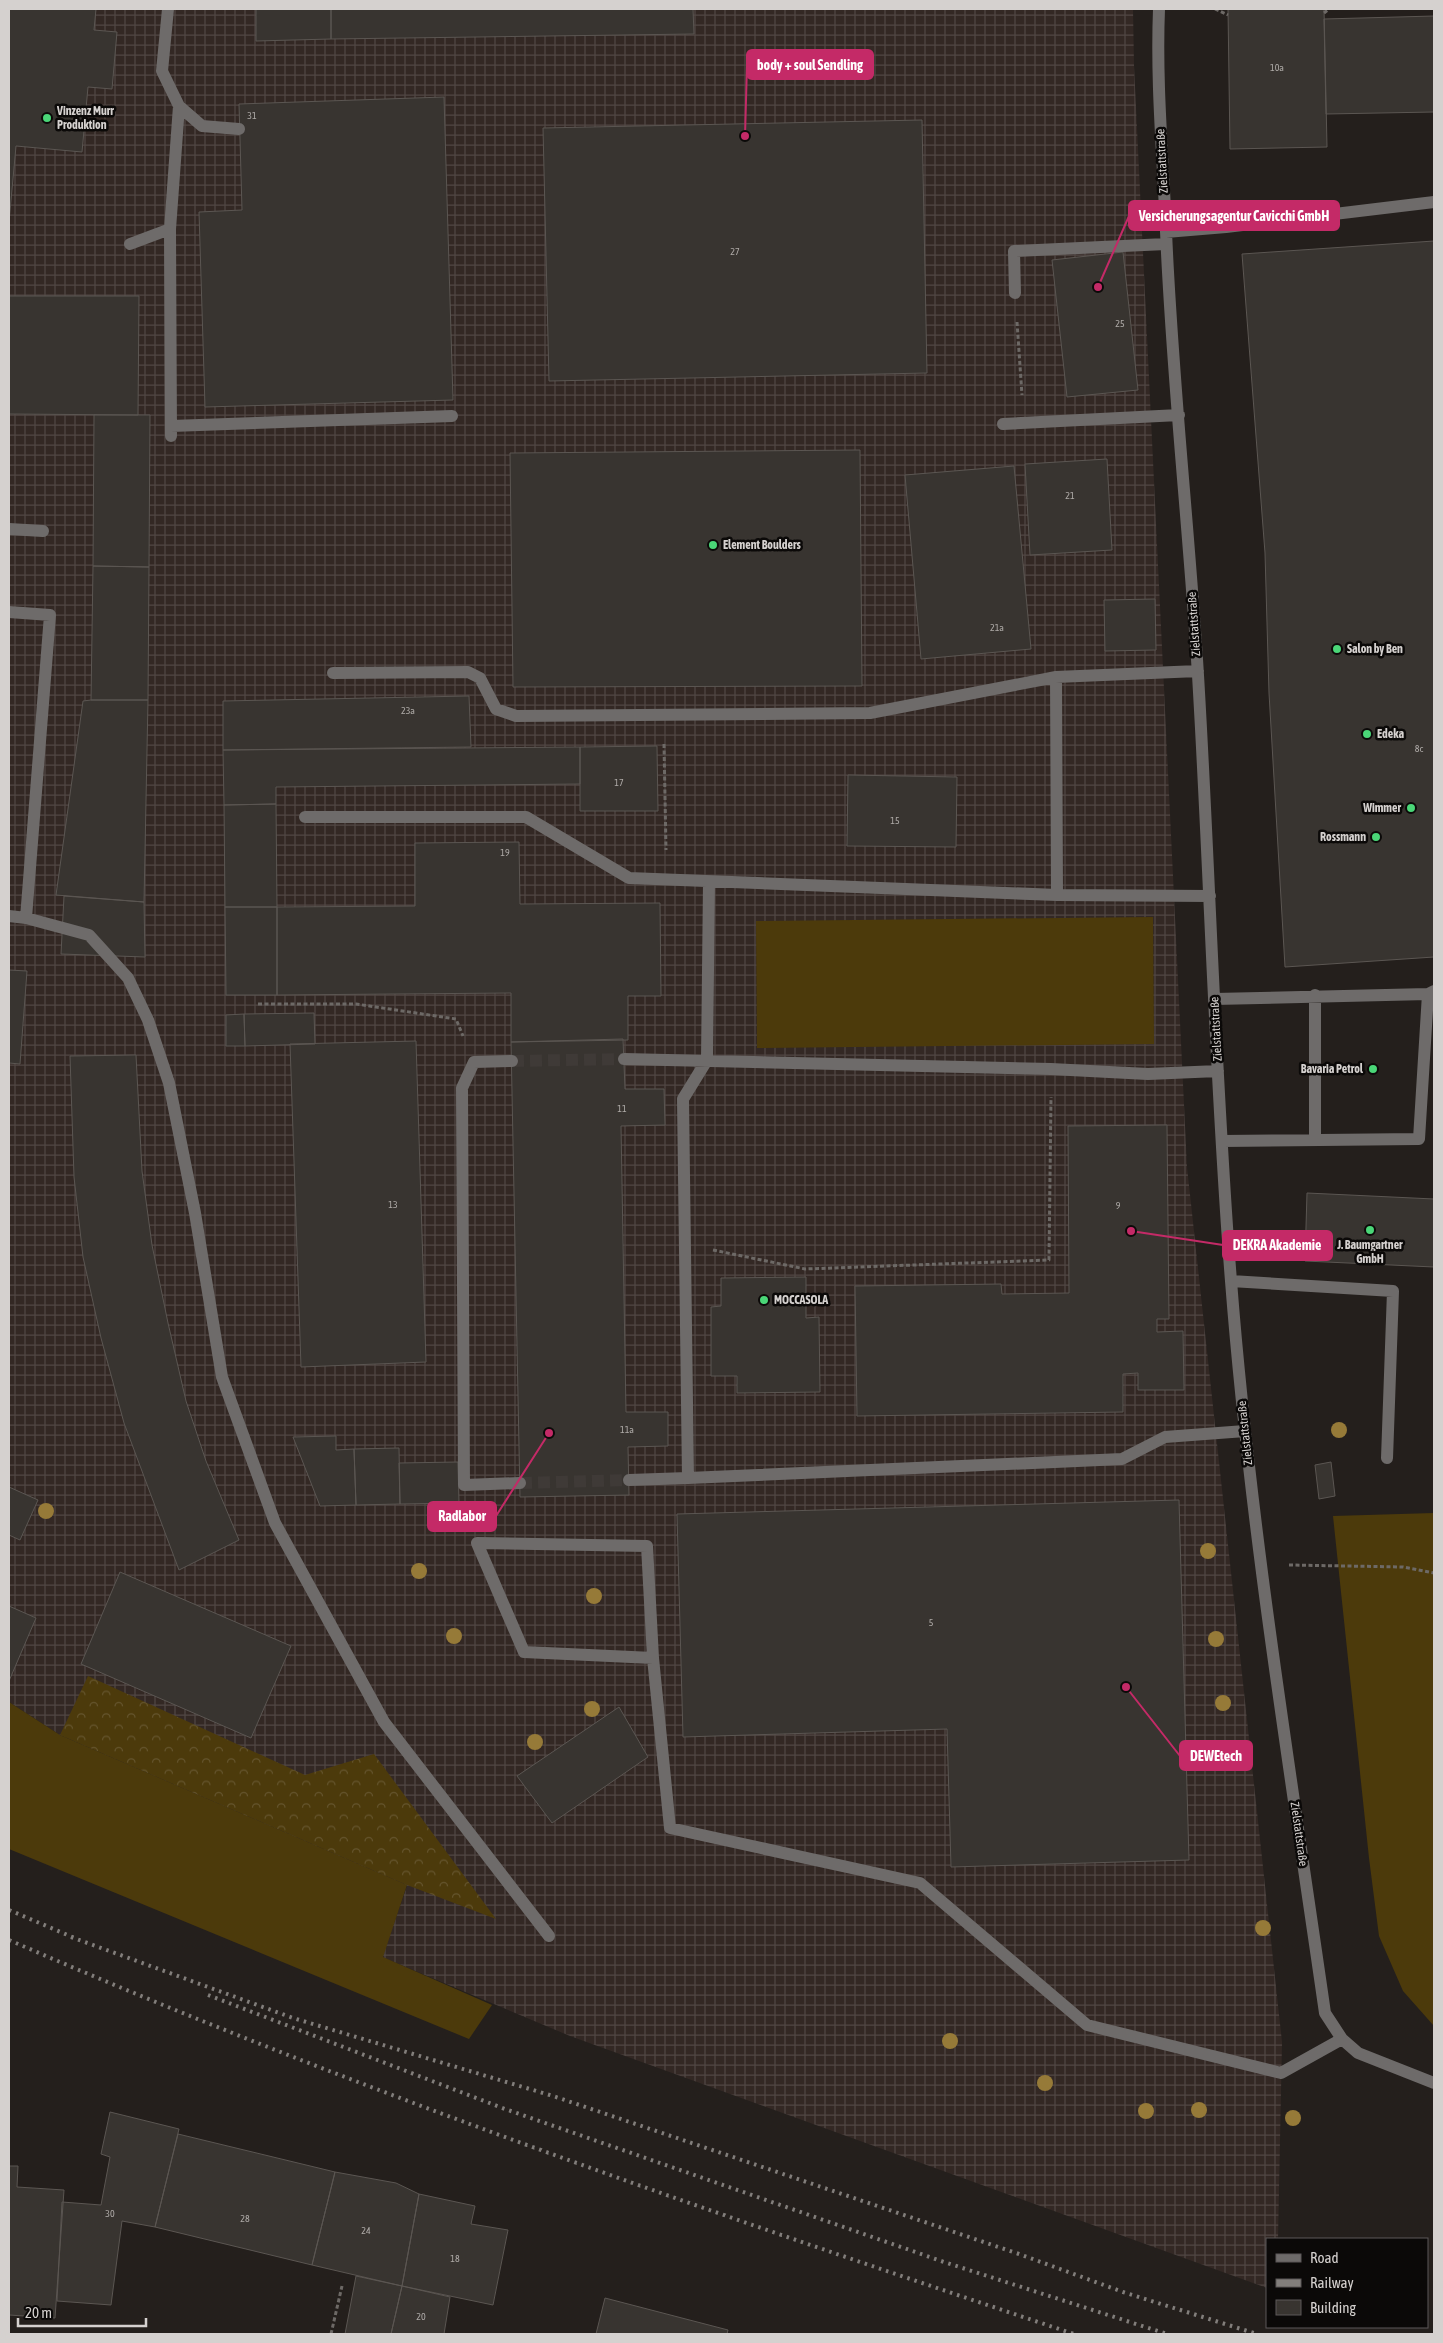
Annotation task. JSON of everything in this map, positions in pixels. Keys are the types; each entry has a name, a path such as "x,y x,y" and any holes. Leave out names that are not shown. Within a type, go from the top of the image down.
{"street":[{"path":"168,9 162,71 179,106 202,126 239,129"},
{"name":"Zielstattstraße","path":"1159,9 1157,51 1166,238 1198,671 1214,998 1231,1281 1245,1430 1261,1564 1325,2013 1342,2039 1358,2053 1434,2083"},
{"path":"179,106 170,229 171,431 452,416"},
{"path":"1015,293 1014,250 1166,238 1226,227 1434,202"},
{"path":"130,244 170,229"},
{"path":"1003,424 1179,414"},
{"path":"9,529 43,531"},
{"path":"9,612 50,615 26,918"},
{"path":"333,673 468,672 480,678 496,708 516,716 663,713 870,713 1056,677 1198,671"},
{"path":"1056,677 1057,895"},
{"path":"305,817 526,817 628,878 1057,895 1210,896"},
{"path":"688,1478 683,1099 707,1060 709,882"},
{"path":"9,916 26,918 89,935 128,978 148,1020 169,1083 195,1213 222,1377 275,1522 384,1722 549,1936"},
{"path":"1214,998 1431,993 1418,1139 1315,1138 1222,1140"},
{"path":"1315,995 1315,1138"},
{"path":"624,1059 1051,1069 1148,1074 1218,1071"},
{"path":"512,1061 474,1062 462,1088 464,1485 520,1483"},
{"path":"1231,1281 1393,1291 1387,1458"},
{"path":"629,1480 1122,1459 1166,1437 1245,1430"},
{"path":"653,1658 524,1652 477,1543 648,1546 653,1658 670,1828 920,1883 1087,2025 1281,2073 1342,2039"}],"path":[{"path":"1215,9 1228,15"},
{"path":"1324,13 1329,9"},
{"path":"1015,293 1024,423"},
{"path":"663,713 667,881"},
{"path":"258,1004 356,1004 456,1019 474,1062"},
{"path":"714,1250 805,1269 1049,1260 1052,1147 1051,1069"},
{"path":"1261,1564 1403,1567 1434,1573"},
{"path":"331,2334 342,2286"}],"shaded area":[{"path":"9,9 1133,9 1134,66 1187,1167 1282,2042 1278,2238 1266,2238 1266,2288 570,2036 382,1957 407,1886 60,1735 9,1702"}],"green space":[{"path":"1153,917 1154,1044 757,1048 756,921"},
{"path":"1434,1513 1434,2026 1403,1991 1379,1936 1333,1516"},
{"path":"88,1676 305,1775 374,1754 496,1919 407,1885 60,1735"},
{"path":"9,1702 60,1735 407,1885 383,1957 492,2005 469,2039 9,1849"}],"building":[{"name":"Vinzenz Murr Produktion","path":"9,9 96,9 94,30 117,32 112,89 88,87 82,152 16,146 9,222"},
{"path":"256,9 331,9 331,39 256,41"},
{"path":"331,9 693,9 694,34 331,39"},
{"path":"1228,9 1324,9 1327,147 1230,149"},
{"path":"1434,16 1434,112 1326,114 1324,19"},
{"path":"444,97 453,400 205,407 199,212 242,210 239,104"},
{"path":"922,120 927,373 549,381 543,128"},
{"path":"1434,241 1434,957 1285,967 1269,693 1265,553 1242,254"},
{"path":"1123,252 1138,390 1067,397 1052,260"},
{"path":"9,296 139,296 138,415 9,414"},
{"path":"94,415 150,415 149,567 93,566"},
{"path":"860,450 862,686 513,687 510,453"},
{"path":"1107,459 1112,550 1030,555 1025,464"},
{"path":"1014,466 1031,649 921,659 905,475"},
{"path":"93,566 149,567 148,700 91,700"},
{"path":"1155,599 1156,650 1105,651 1104,600"},
{"path":"469,696 471,747 223,750 223,701"},
{"path":"148,700 144,902 56,895 83,701"},
{"path":"657,746 658,811 580,811 580,747"},
{"path":"580,747 580,784 276,787 276,804 224,805 223,750"},
{"path":"848,775 957,777 956,847 847,846"},
{"path":"276,804 277,907 225,907 224,805"},
{"path":"519,842 520,904 660,903 661,996 628,996 628,1040 511,1042 511,993 277,995 277,907 415,906 415,843"},
{"path":"64,896 144,902 145,957 61,954"},
{"path":"225,907 277,907 277,995 226,995"},
{"path":"9,970 27,971 20,1064 9,1063"},
{"path":"314,1013 315,1044 245,1046 244,1014"},
{"path":"244,1014 245,1046 226,1046 226,1015"},
{"path":"623,1039 625,1089 664,1089 665,1125 621,1126 626,1412 668,1412 668,1446 628,1447 629,1495 520,1497 511,1042"},
{"path":"416,1041 426,1362 301,1367 290,1044"},
{"path":"136,1055 142,1171 152,1245 168,1323 186,1401 206,1461 239,1540 179,1570 124,1423 101,1338 83,1257 74,1177 70,1056"},
{"path":"1167,1125 1169,1319 1157,1319 1157,1332 1183,1331 1184,1390 1138,1390 1138,1373 1123,1374 1123,1412 857,1416 855,1286 1001,1284 1002,1294 1069,1293 1068,1126"},
{"name":"J. Baumgartner GmbH","path":"1307,1193 1434,1199 1434,1267 1305,1261"},
{"path":"806,1277 806,1318 819,1317 820,1392 737,1393 737,1376 711,1376 711,1307 721,1306 721,1278"},
{"path":"336,1436 336,1450 354,1449 356,1505 320,1506 293,1437"},
{"path":"399,1448 400,1504 356,1505 354,1449"},
{"path":"458,1462 459,1503 400,1504 399,1463"},
{"path":"1331,1462 1335,1496 1319,1499 1315,1465"},
{"path":"9,1487 38,1500 20,1540 9,1535"},
{"path":"1179,1500 1189,1860 951,1867 947,1729 683,1737 677,1514"},
{"path":"120,1572 291,1646 251,1738 81,1664"},
{"path":"9,1606 36,1618 9,1681"},
{"path":"619,1707 648,1757 552,1823 517,1776"},
{"path":"110,2112 179,2129 155,2227 122,2221 111,2305 57,2301 62,2202 101,2205 110,2157 101,2154"},
{"path":"178,2134 335,2172 312,2265 155,2227"},
{"path":"9,2166 18,2166 17,2187 64,2190 55,2318 9,2315"},
{"path":"335,2172 396,2183 419,2194 402,2286 312,2265"},
{"path":"419,2194 475,2206 471,2224 508,2230 493,2305 402,2286"},
{"path":"356,2276 402,2286 391,2334 345,2334"},
{"path":"402,2286 450,2297 444,2334 391,2334"},
{"path":"605,2298 728,2330 727,2334 596,2334"}],"tunnel":[{"path":"512,1061 624,1059"},
{"path":"520,1483 629,1480"}],"railway":[{"path":"9,1910 77,1939"},
{"path":"71,1937 293,2018 553,2096 1019,2254 1123,2292 1257,2334"},
{"path":"9,1940 271,2048 537,2149 805,2243 1074,2334"},
{"path":"208,1995 505,2109 944,2262 1167,2334"}],"place":[{"name":"Vinzenz Murr Produktion","path":"47,118"},
{"name":"body + soul Sendling","path":"745,136"},
{"name":"Versicherungsagentur Cavicchi GmbH","path":"1098,287"},
{"name":"Element Boulders","path":"713,545"},
{"name":"Salon by Ben","path":"1337,649"},
{"name":"Edeka","path":"1367,734"},
{"name":"Wimmer","path":"1411,808"},
{"name":"Rossmann","path":"1376,837"},
{"name":"Bavaria Petrol","path":"1373,1069"},
{"name":"J. Baumgartner GmbH","path":"1370,1230"},
{"name":"DEKRA Akademie","path":"1131,1231"},
{"name":"MOCCASOLA","path":"764,1300"},
{"name":"Radlabor","path":"549,1433"},
{"name":"DEWEtech","path":"1126,1687"}]}
